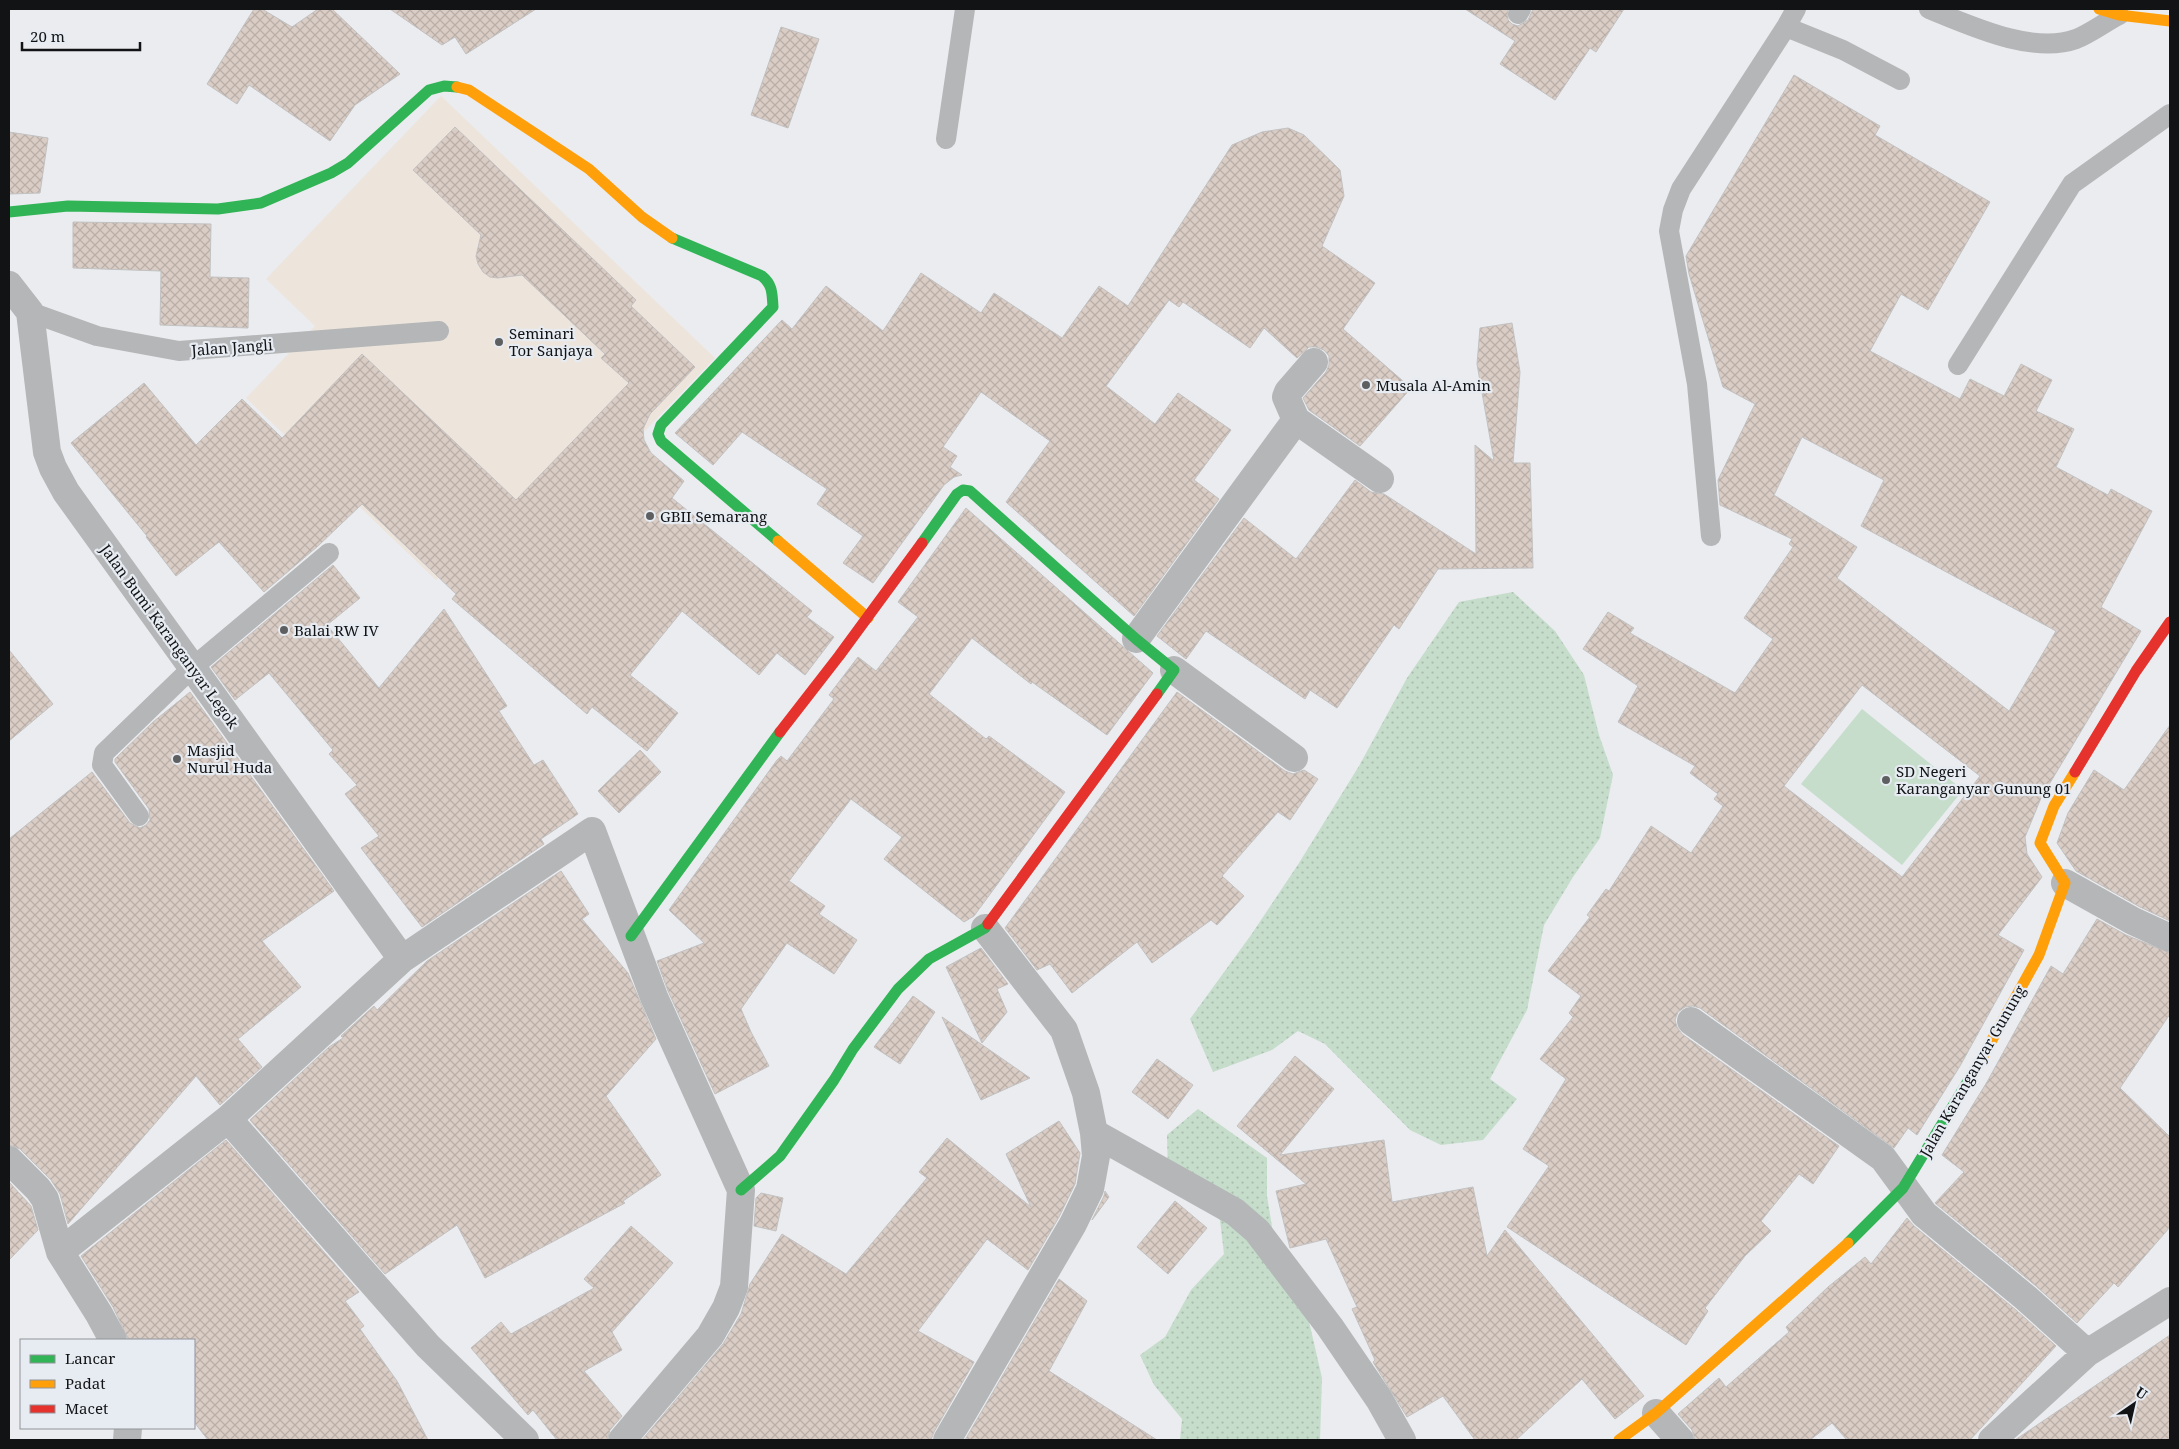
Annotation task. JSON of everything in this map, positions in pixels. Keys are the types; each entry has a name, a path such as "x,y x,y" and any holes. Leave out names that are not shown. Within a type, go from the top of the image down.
{"main road":[{"path":"2099,9 2119,15 2170,21"},
{"path":"9,212 68,206 218,209 261,203 331,173 348,163 429,90 439,86 455,86 469,90 589,169 604,181 637,214 656,228 676,240 755,272 768,281 772,291 773,307 661,425 658,434 661,441 868,618"},
{"path":"630,936 765,751 790,723 957,494 963,490 970,491 1136,639 1174,670 985,928 928,959 898,988 853,1049 834,1080 780,1156 741,1190"},
{"path":"2065,883 2040,843 2049,817 2136,671 2170,622"},
{"name":"Jalan Karanganyar Gunung","path":"1619,1440 1656,1413 1854,1237 1903,1188 1973,1074 2039,955 2065,883"}],"street":[{"path":"9,285 30,312"},
{"name":"Jalan Bumi Karanganyar Legok","path":"30,312 46,452 66,492 402,959"},
{"path":"1314,362 1288,392 1286,397 1296,420 1380,479"},
{"path":"1136,639 1296,420"},
{"path":"1174,670 1294,758"},
{"path":"60,1252 228,1119 402,959 592,830 654,997 741,1190 734,1287 726,1308 710,1336 622,1440"},
{"path":"2065,883 2133,921 2170,938"},
{"path":"947,1440 1073,1224 1090,1189 1096,1156 1094,1132 1086,1093 1064,1030 985,928"},
{"path":"1691,1021 1883,1158 1891,1167 1903,1188 1924,1214 2026,1298 2087,1354"},
{"path":"228,1119 428,1346 525,1440"},
{"path":"1094,1132 1235,1212 1257,1231 1330,1327 1379,1399 1402,1440"},
{"path":"9,1160 38,1190 44,1199 60,1252 112,1339"},
{"path":"1992,1440 2087,1354 2170,1302"},
{"path":"1656,1413 1680,1440"}],"lane":[{"path":"946,139 965,9"},
{"path":"1711,536 1697,384 1669,231 1673,210 1681,190 1796,9"},
{"path":"1929,9 2005,39 2057,43 2076,38 2119,15"},
{"path":"1786,27 1842,50 1900,80"},
{"path":"1958,365 2072,184 2170,114"},
{"name":"Jalan Jangli","path":"30,312 97,336 179,351 439,331"},
{"path":"139,816 102,765 104,753 192,668 329,553"}],"shaded area":[{"name":"Seminari Tor Sanjaya","path":"441,96 715,358 539,541 505,508 436,580 246,398 315,326 266,279"}],"green space":[{"path":"1513,592 1555,631 1584,675 1599,735 1613,775 1600,838 1573,877 1544,925 1527,1010 1490,1079 1517,1099 1483,1140 1441,1145 1410,1130 1325,1044 1298,1031 1272,1050 1213,1072 1190,1019 1251,935 1299,863 1359,766 1407,678 1459,602"},
{"path":"1862,709 1963,790 1902,865 1801,784"},
{"path":"1198,1109 1267,1158 1267,1196 1277,1257 1308,1317 1322,1378 1320,1440 1180,1440 1182,1419 1154,1385 1140,1355 1165,1337 1191,1290 1224,1254 1220,1220 1168,1173 1167,1135"}],"building":[{"path":"254,9 262,9 292,27 318,9 332,9 400,74 355,105 330,141 249,85 237,104 207,84"},
{"path":"390,9 536,9 466,54 455,37 442,45"},
{"path":"1465,9 1508,9 1508,20 1518,26 1528,20 1533,9 1624,9 1596,52 1590,48 1555,100 1500,64 1515,41"},
{"path":"781,27 819,39 788,128 751,115"},
{"path":"1794,75 1880,126 1875,135 1990,202 1928,310 1901,294 1870,351 1960,399 1970,379 2004,396 2021,364 2052,380 2036,411 2074,429 2056,467 2108,495 2111,489 2152,511 2101,607 2141,631 2041,798 2025,837 2027,854 2042,877 1998,935 2024,950 1960,1066 1917,1135 1908,1128 1894,1148 1700,1008 1693,1006 1685,1007 1678,1012 1675,1020 1682,1034 1839,1146 1813,1184 1799,1174 1761,1221 1771,1231 1745,1256 1705,1308 1708,1311 1686,1345 1507,1227 1549,1166 1523,1149 1566,1079 1540,1059 1573,1017 1569,1013 1581,996 1548,971 1590,917 1587,915 1606,889 1609,891 1651,826 1691,853 1723,806 1714,799 1718,794 1690,773 1695,766 1618,722 1638,686 1583,649 1608,612 1634,628 1630,633 1735,693 1773,639 1744,618 1793,547 1789,544 1792,539 1720,505 1718,480 1755,404 1723,387 1689,274 1686,256","holes":["1802,437 1884,480 1861,526 2056,631 2009,711 1837,578 1857,547 1774,495","1862,685 1980,776 1902,877 1784,786"]},
{"path":"455,127 636,300 631,306 695,367 650,414 643,429 644,440 651,453 684,481 672,498 812,611 807,617 834,637 805,675 777,653 759,675 682,611 630,675 678,713 647,751 592,707 587,714 452,599 456,594 362,504 318,546 264,592 219,542 176,576 147,536 71,443 144,383 196,445 242,399 282,438 362,354 516,500 629,383 601,358 605,354 522,275 498,278 490,277 483,272 476,256 481,235 413,170"},
{"path":"1288,128 1304,135 1340,170 1344,196 1322,246 1375,283 1343,329 1411,388 1360,446 1309,410 1303,398 1326,372 1329,365 1329,356 1324,350 1309,347 1297,358 1264,328 1250,348 1183,302 1179,307 1169,300 1106,386 1155,424 1178,393 1231,430 1194,480 1219,499 1134,616 1006,502 1050,441 981,392 943,447 957,456 950,467 962,475 954,477 944,485 873,583 843,563 863,536 817,504 827,489 742,432 713,465 675,433 782,320 792,329 826,286 883,331 921,273 981,313 994,293 1062,338 1099,286 1128,306 1232,145 1262,132"},
{"path":"9,132 48,138 40,193 9,194"},
{"path":"73,222 211,224 210,277 249,278 248,328 160,325 161,271 73,268"},
{"path":"1512,323 1520,372 1513,463 1530,463 1533,568 1438,569 1399,629 1394,625 1337,708 1310,690 1305,699 1206,631 1186,659 1157,636 1244,518 1296,559 1355,480 1371,492 1384,494 1476,554 1475,445 1494,461 1477,364 1480,328"},
{"path":"966,508 1153,673 1107,735 1032,682 1031,684 972,638 929,694 986,739 989,736 1065,792 974,916 964,922 884,859 902,837 851,799 789,881 825,906 819,914 857,940 834,974 787,943 741,1009 769,1066 715,1094 668,991 657,961 704,943 669,910 777,760 781,756 787,761 834,699 829,695 858,657 876,671 918,617 898,602"},
{"path":"333,565 360,598 327,625 379,688 444,609 507,706 499,711 534,765 543,760 578,814 541,839 544,844 422,927 361,848 379,836 345,794 357,785 329,754 333,750 269,673 235,700 211,667"},
{"path":"9,650 53,704 9,741"},
{"path":"190,692 334,891 262,941 301,987 238,1039 262,1067 220,1105 196,1076 68,1224 60,1194 51,1180 20,1149 9,1145 9,839 92,772 130,823 140,828 146,825 150,820 149,809 115,762 115,759 153,722"},
{"path":"1177,692 1285,771 1293,774 1304,770 1318,779 1290,820 1278,812 1222,876 1244,896 1217,925 1211,920 1152,963 1137,942 1072,993 1050,964 1037,970 1005,928"},
{"path":"2170,725 2170,921 2140,907 2076,871 2057,843 2068,813 2094,770 2124,790"},
{"path":"640,750 661,772 619,813 598,791"},
{"path":"561,871 589,914 582,919 628,973 656,1039 606,1096 661,1175 623,1201 625,1203 485,1278 457,1225 385,1274 250,1120 329,1047 343,1038 341,1036 374,1006 377,1010 427,961"},
{"path":"2097,919 2126,935 2170,953 2170,1014 2120,1088 2170,1137 2170,1227 2118,1287 2114,1283 2077,1323 2036,1286 1935,1203 1964,1172 1942,1155 1987,1082 2051,966 2063,974"},
{"path":"981,948 1008,984 997,989 1007,1012 982,1043 946,967"},
{"path":"913,996 935,1012 900,1064 874,1047"},
{"path":"942,1017 1030,1078 981,1100"},
{"path":"1295,1056 1334,1089 1280,1155 1384,1140 1392,1202 1473,1187 1487,1256 1505,1230 1644,1396 1615,1419 1582,1379 1516,1440 1475,1440 1443,1396 1407,1417 1373,1362 1375,1360 1352,1309 1357,1307 1326,1239 1290,1248 1276,1191 1306,1184 1237,1126"},
{"path":"1157,1059 1193,1085 1168,1119 1132,1092"},
{"path":"1059,1121 1080,1153 1075,1184 1059,1217 1028,1270 987,1239 918,1331 974,1362 931,1440 642,1440 723,1344 741,1314 750,1284 782,1234 846,1274 927,1178 919,1172 947,1138 1031,1207 1006,1154"},
{"path":"226,1140 359,1292 345,1301 364,1326 360,1329 397,1381 428,1440 208,1440 195,1423 195,1339 128,1339 113,1307 81,1256"},
{"path":"9,1182 31,1206 38,1230 9,1260"},
{"path":"1105,1191 1109,1197 1092,1220 1104,1196"},
{"path":"761,1193 783,1198 776,1231 754,1226 756,1198"},
{"path":"1175,1201 1207,1228 1168,1274 1137,1247"},
{"path":"1907,1218 1914,1226 2016,1310 2056,1346 1970,1440 1847,1440 1832,1423 1810,1440 1695,1440 1692,1430 1678,1414 1719,1378 1726,1387 1789,1332 1786,1327 1828,1287 1865,1257 1871,1264"},
{"path":"631,1226 673,1263 612,1332 622,1350 584,1371 622,1416 610,1430 607,1440 557,1440 533,1410 528,1415 471,1348 501,1322 511,1334 594,1288 584,1279"},
{"path":"1059,1279 1087,1301 1049,1371 1157,1440 965,1440"},
{"path":"2170,1335 2170,1440 2015,1440"}],"traffic: fast":[{"path":"9,212 68,206 218,209 261,203 331,173 348,163 429,90 444,86 457,87"},
{"path":"672,238 762,276 770,286 773,307 661,425 658,434 661,441 778,541"},
{"path":"922,543 957,494 963,490 970,491 1136,639 1174,670 1157,694"},
{"path":"631,936 780,732"},
{"path":"741,1190 780,1156 834,1080 853,1049 898,989 929,959 985,928 988,924"},
{"path":"1848,1243 1903,1188 1982,1058"}],"traffic: slow":[{"path":"2099,9 2119,15 2170,21"},
{"path":"457,87 469,90 589,169 642,217 672,238"},
{"path":"778,541 868,618"},
{"path":"1982,1058 2039,955 2065,883 2040,843 2054,806 2075,772"},
{"path":"1619,1440 1656,1413 1848,1243"}],"traffic: jam":[{"path":"780,732 839,656 922,543"},
{"path":"2075,772 2136,671 2170,622"},
{"path":"988,924 1157,694"}],"place":[{"name":"Seminari Tor Sanjaya","path":"499,342"},
{"name":"Musala Al-Amin","path":"1366,385"},
{"name":"GBII Semarang","path":"650,516"},
{"name":"Balai RW IV","path":"284,630"},
{"name":"Masjid Nurul Huda","path":"177,759"},
{"name":"SD Negeri Karanganyar Gunung 01","path":"1886,780"}]}
